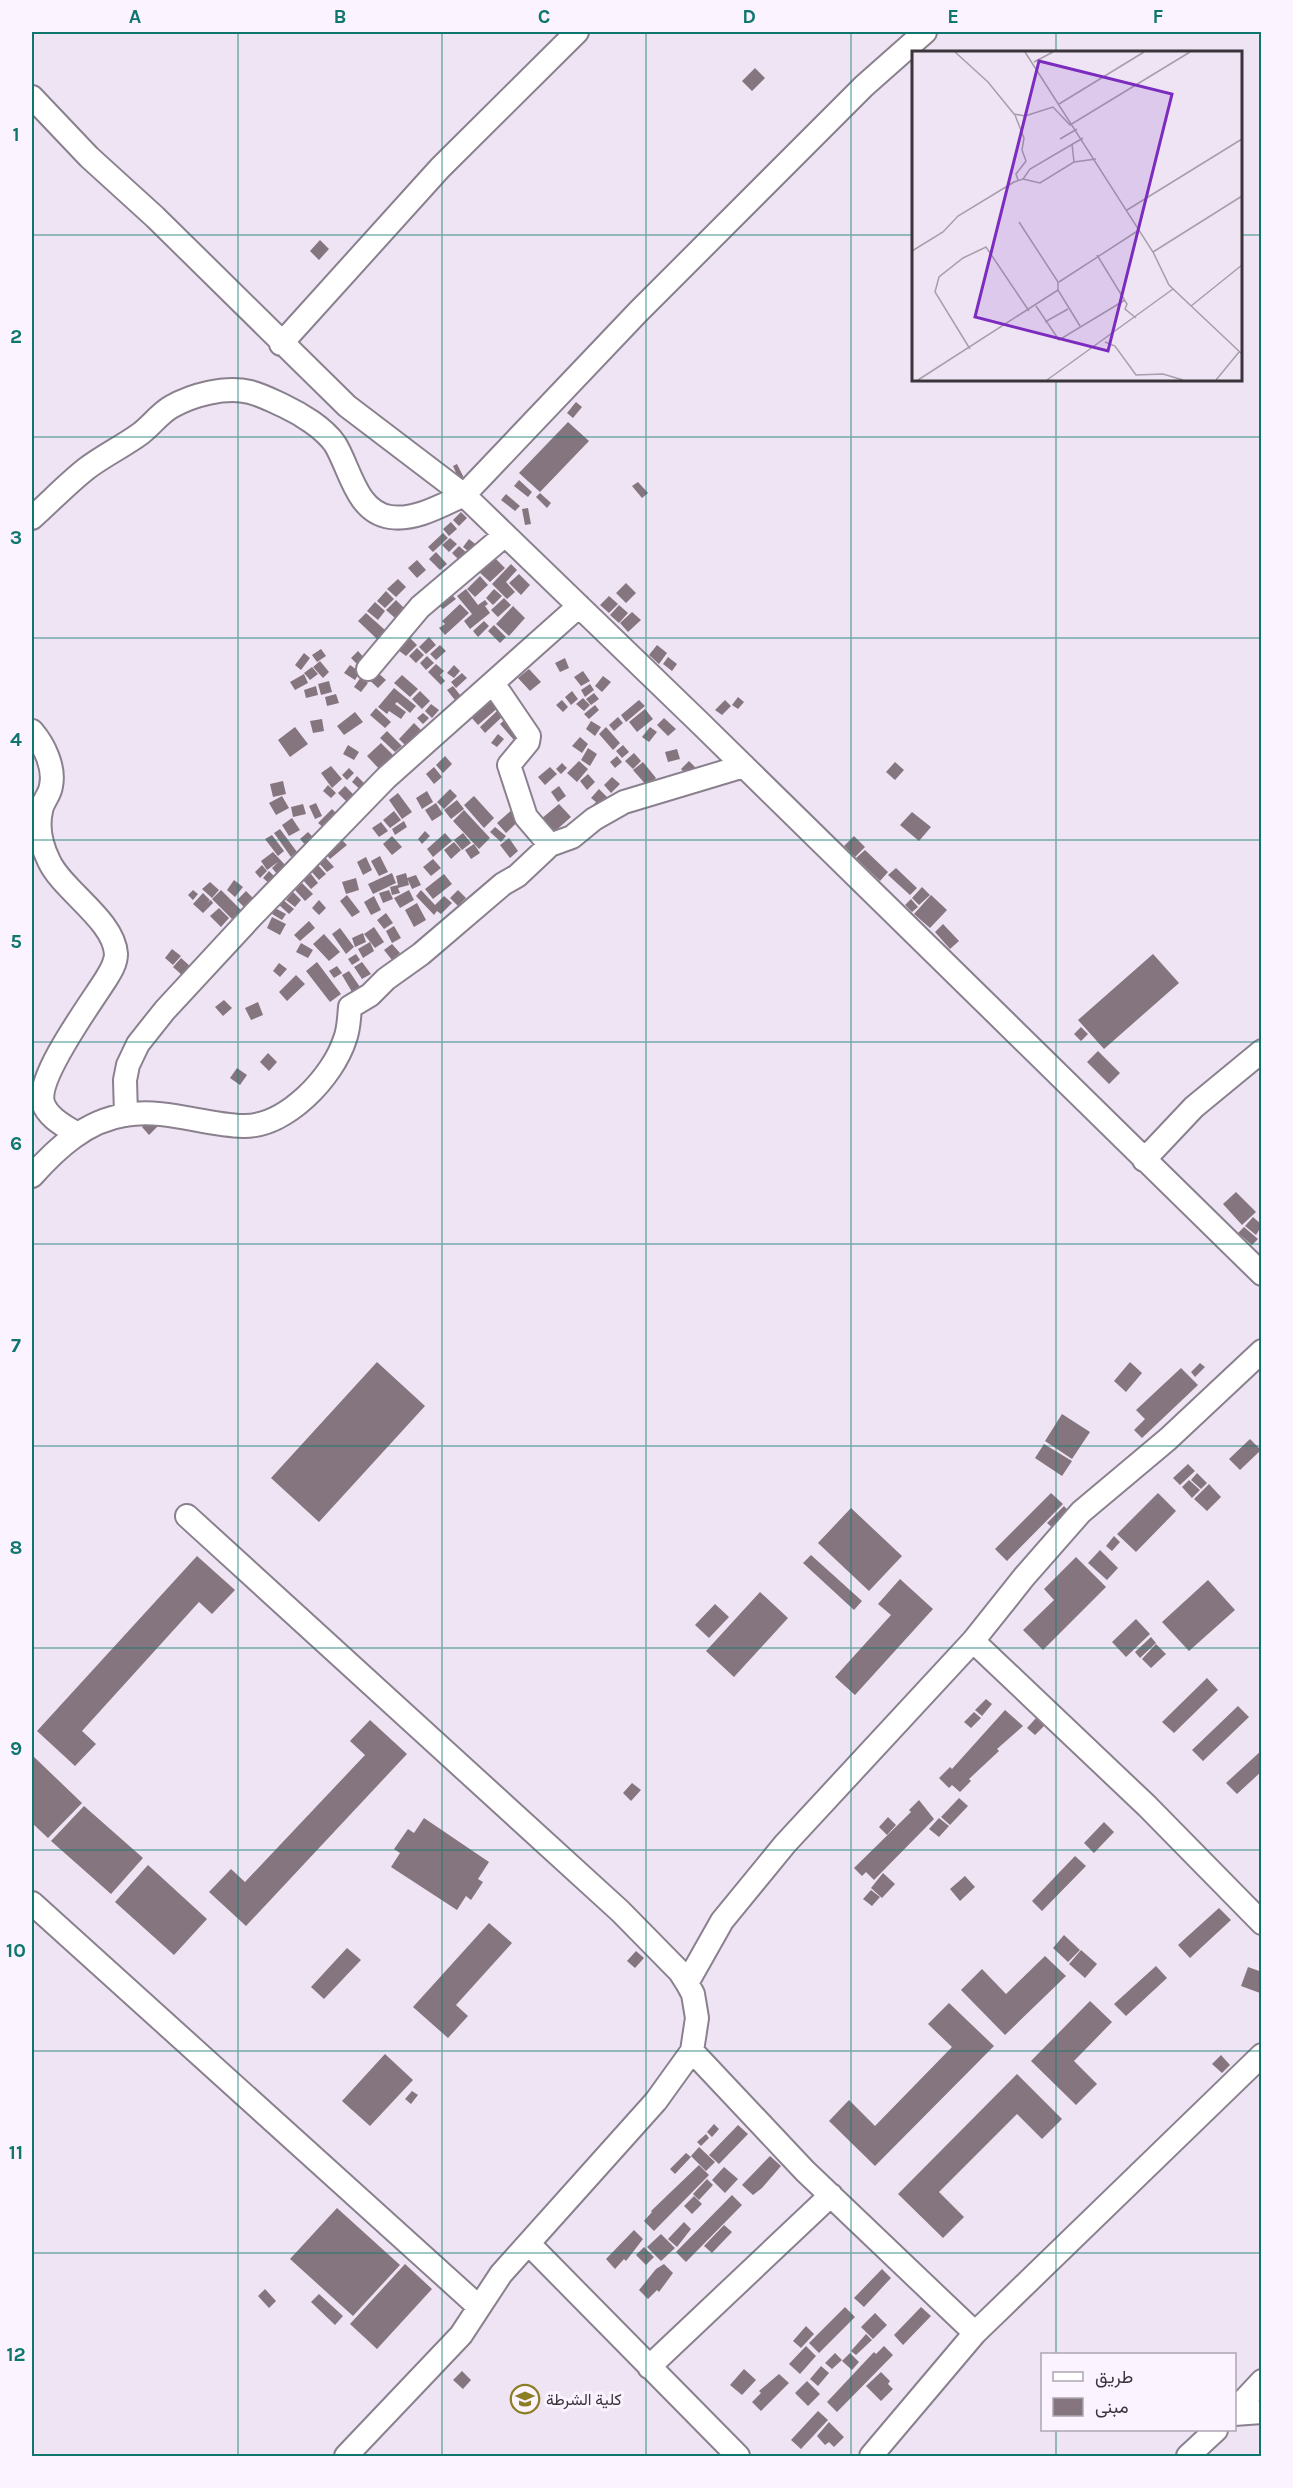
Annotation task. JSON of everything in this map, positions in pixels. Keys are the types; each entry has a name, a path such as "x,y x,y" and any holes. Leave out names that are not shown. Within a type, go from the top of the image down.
{"street":[{"path":"281,344 440,168 577,32"},
{"path":"32,518 86,470 141,433 170,408 212,393 232,391 249,392 266,398 291,409 317,427 334,443 354,486 365,502 379,513 391,518 427,512 464,495 638,312 864,86 925,32"},
{"path":"32,97 89,157 155,218 281,344 347,406 464,495 1262,1274"},
{"path":"368,669 420,607 505,535"},
{"path":"126,1114 125,1080 128,1065 138,1044 165,1010 252,915 386,778 579,606"},
{"path":"493,683 530,736 528,742 509,765 526,818 550,845"},
{"path":"32,731 51,765 51,788 41,809 39,827 44,852 50,865 106,929 116,953 115,962 106,979 44,1081 43,1103 54,1119 77,1134"},
{"path":"32,1176 77,1134 103,1121 126,1114 177,1115 244,1126 267,1120 302,1102 324,1078 345,1039 350,1007 370,995 386,979 421,954 488,896 517,876 550,845 572,837 594,819 624,802 744,766"},
{"path":"1144,1160 1194,1107 1262,1051"},
{"path":"687,1983 722,1921 785,1844 973,1641 1024,1577 1081,1512 1168,1439 1262,1351"},
{"path":"187,1516 620,1911 680,1972 693,1994 697,2018 692,2051 656,2101 501,2274 461,2336 346,2457"},
{"path":"973,1641 1147,1806 1262,1923"},
{"path":"32,1903 479,2307"},
{"path":"692,2051 831,2195 975,2333"},
{"path":"871,2457 975,2333 1262,2055"},
{"path":"649,2367 831,2195"},
{"path":"528,2244 738,2457"},
{"path":"1236,2411 1262,2381"},
{"path":"1236,2413 1262,2412"},
{"path":"1188,2457 1215,2431"}],"building":[{"path":"755,68 765,78 752,91 742,81"},
{"path":"320,240 329,249 319,260 310,251"},
{"path":"576,402 582,407 573,418 567,413"},
{"path":"568,422 589,441 540,492 519,473"},
{"path":"457,464 465,480 460,482 453,466"},
{"path":"519,480 532,492 528,497 514,486"},
{"path":"638,482 648,493 642,498 632,486"},
{"path":"540,493 551,503 547,508 536,497"},
{"path":"506,494 520,506 515,511 501,500"},
{"path":"528,508 531,524 525,525 522,509"},
{"path":"461,512 467,518 459,526 453,520"},
{"path":"451,522 457,529 449,536 443,529"},
{"path":"443,533 448,538 433,552 428,547"},
{"path":"450,538 457,544 449,552 442,545"},
{"path":"469,539 479,547 473,555 463,547"},
{"path":"459,546 469,555 462,563 452,553"},
{"path":"436,552 447,564 440,570 429,559"},
{"path":"493,556 505,568 490,582 478,571"},
{"path":"417,560 426,570 417,578 408,568"},
{"path":"511,564 517,570 506,582 515,592 507,599 492,584"},
{"path":"519,574 530,585 521,595 509,583"},
{"path":"480,576 488,585 475,597 467,589"},
{"path":"398,579 406,587 396,597 387,589"},
{"path":"626,583 636,593 626,603 616,593"},
{"path":"466,589 478,605 485,600 488,604 485,606 490,613 470,629 464,621 472,614 457,596"},
{"path":"494,589 502,596 493,605 486,598"},
{"path":"386,591 394,599 385,608 377,601"},
{"path":"452,595 456,599 443,609 439,605"},
{"path":"609,596 618,604 609,613 600,605"},
{"path":"504,598 511,605 498,617 491,610"},
{"path":"396,600 404,608 395,618 386,610"},
{"path":"375,602 385,611 378,620 367,611"},
{"path":"460,604 469,613 445,635 439,628 445,624 442,621"},
{"path":"619,605 628,613 619,623 610,615"},
{"path":"513,606 525,618 509,636 496,624"},
{"path":"632,612 641,620 628,632 620,623"},
{"path":"366,613 385,630 377,639 358,621"},
{"path":"484,621 489,626 478,637 473,631"},
{"path":"494,625 506,637 500,643 488,631"},
{"path":"429,637 436,645 426,654 419,647"},
{"path":"410,638 417,645 406,656 398,650"},
{"path":"440,645 446,651 436,660 430,654"},
{"path":"657,645 667,653 659,664 649,655"},
{"path":"417,648 424,655 416,663 409,656"},
{"path":"321,649 326,656 317,662 312,655"},
{"path":"358,651 367,661 360,667 351,658"},
{"path":"304,653 310,658 301,670 295,665"},
{"path":"427,656 434,663 426,670 420,663"},
{"path":"668,657 677,664 672,671 663,664"},
{"path":"565,658 569,668 560,672 555,663"},
{"path":"320,661 329,672 323,678 313,667"},
{"path":"436,664 444,671 440,675 445,681 441,685 428,672"},
{"path":"350,665 360,672 355,680 344,673"},
{"path":"454,665 460,671 454,678 447,673"},
{"path":"312,667 318,674 310,680 304,673"},
{"path":"529,669 541,682 530,691 518,678"},
{"path":"375,670 386,680 378,688 367,678"},
{"path":"583,671 590,681 581,686 574,677"},
{"path":"462,673 467,678 456,688 451,682"},
{"path":"304,674 308,683 295,690 290,682"},
{"path":"402,675 418,689 410,697 394,683"},
{"path":"603,676 611,682 602,692 595,686"},
{"path":"361,677 368,683 361,692 354,687"},
{"path":"329,681 332,692 321,695 318,684"},
{"path":"590,684 594,690 585,697 581,690"},
{"path":"316,686 318,695 306,698 304,690"},
{"path":"453,686 464,700 458,704 447,690"},
{"path":"394,688 416,706 410,713 397,702 395,704 406,712 401,719 389,711 387,714 378,707"},
{"path":"420,691 430,701 422,709 412,699"},
{"path":"572,691 578,699 571,705 565,697"},
{"path":"594,693 599,699 591,705 586,699"},
{"path":"336,694 339,703 327,706 325,697"},
{"path":"493,697 500,706 478,725 470,716"},
{"path":"738,697 744,702 738,709 732,705"},
{"path":"583,698 590,705 584,711 576,704"},
{"path":"562,700 568,707 563,712 556,705"},
{"path":"639,700 645,706 626,722 621,715"},
{"path":"725,700 731,706 722,715 715,710"},
{"path":"431,704 439,710 432,718 425,711"},
{"path":"595,705 599,710 589,719 584,714"},
{"path":"376,708 391,722 385,728 370,715"},
{"path":"645,709 653,719 637,732 629,722"},
{"path":"497,711 502,717 485,733 480,727"},
{"path":"355,712 363,722 344,735 337,726"},
{"path":"423,713 429,718 423,724 417,718"},
{"path":"510,715 525,731 514,740 500,724"},
{"path":"618,717 623,723 614,731 609,725"},
{"path":"664,718 676,729 668,736 657,725"},
{"path":"322,719 324,731 313,733 310,721"},
{"path":"591,721 601,727 595,736 586,729"},
{"path":"414,723 422,731 407,747 399,739"},
{"path":"295,727 308,744 290,757 278,740"},
{"path":"606,727 620,743 613,750 599,734"},
{"path":"650,727 657,732 649,742 642,737"},
{"path":"387,731 402,746 395,752 380,738"},
{"path":"498,734 504,739 497,747 491,743"},
{"path":"580,737 588,744 582,753 572,746"},
{"path":"381,743 396,758 382,772 367,756"},
{"path":"348,745 359,752 354,760 343,754"},
{"path":"623,745 629,752 622,758 616,751"},
{"path":"588,748 597,754 590,766 581,760"},
{"path":"677,749 680,759 668,762 665,752"},
{"path":"634,753 641,761 633,769 625,761"},
{"path":"445,756 452,764 443,773 436,765"},
{"path":"617,756 622,762 615,768 610,762"},
{"path":"579,761 588,769 577,782 567,773"},
{"path":"689,761 699,771 691,780 681,769"},
{"path":"643,762 656,778 647,786 633,770"},
{"path":"895,762 904,770 895,780 886,772"},
{"path":"562,763 567,768 561,774 556,769"},
{"path":"331,766 342,779 332,788 321,773"},
{"path":"434,767 442,777 434,784 426,774"},
{"path":"550,767 557,774 545,785 538,777"},
{"path":"349,768 354,773 347,780 342,775"},
{"path":"588,774 595,782 587,790 580,781"},
{"path":"357,776 368,787 363,792 352,782"},
{"path":"612,777 620,784 611,793 604,785"},
{"path":"283,781 286,794 273,797 270,784"},
{"path":"328,785 336,793 331,798 323,791"},
{"path":"345,786 354,795 347,802 338,793"},
{"path":"559,786 566,796 558,802 551,792"},
{"path":"450,789 457,796 444,809 437,802"},
{"path":"599,789 610,800 587,811 596,802 591,798"},
{"path":"427,791 433,802 422,809 416,798"},
{"path":"398,793 412,812 402,819 389,800"},
{"path":"282,796 289,808 276,815 269,803"},
{"path":"474,796 494,818 484,828 464,805"},
{"path":"457,800 464,809 451,819 444,810"},
{"path":"316,803 322,816 315,819 309,806"},
{"path":"436,803 443,814 432,821 425,810"},
{"path":"303,804 306,814 293,817 291,807"},
{"path":"559,804 571,817 553,833 541,819"},
{"path":"515,807 524,816 506,833 497,823"},
{"path":"332,809 337,814 324,828 318,823"},
{"path":"464,810 490,838 479,849 453,821"},
{"path":"394,811 401,820 390,828 383,820"},
{"path":"912,812 931,827 919,841 900,825"},
{"path":"292,818 300,830 289,836 282,825"},
{"path":"404,821 407,827 395,835 392,829"},
{"path":"381,822 388,831 379,837 372,828"},
{"path":"495,827 506,836 501,842 490,832"},
{"path":"280,829 297,852 291,857 274,833"},
{"path":"425,831 430,836 422,844 418,839"},
{"path":"308,832 317,841 309,849 300,839"},
{"path":"445,833 452,841 433,857 427,849"},
{"path":"463,833 471,843 462,850 454,840"},
{"path":"272,835 284,851 278,856 265,839"},
{"path":"392,836 402,847 392,855 383,844"},
{"path":"854,836 865,847 855,857 844,846"},
{"path":"509,838 518,851 510,858 500,845"},
{"path":"342,840 347,845 330,859 326,854"},
{"path":"454,842 461,850 451,859 444,850"},
{"path":"474,844 480,853 471,859 465,850"},
{"path":"865,850 888,872 880,881 856,858"},
{"path":"273,852 287,867 278,875 272,868 278,862 267,870 261,861"},
{"path":"324,856 334,867 327,872 317,861"},
{"path":"380,856 388,872 379,876 371,861"},
{"path":"366,857 372,870 363,875 357,862"},
{"path":"433,859 441,868 431,876 423,867"},
{"path":"317,864 326,874 319,880 310,870"},
{"path":"262,865 267,871 260,878 255,872"},
{"path":"896,868 917,888 910,895 888,875"},
{"path":"269,871 276,878 270,884 263,878"},
{"path":"392,873 396,883 373,894 368,884"},
{"path":"406,873 409,885 398,888 400,893 392,895 390,887 398,885 396,876"},
{"path":"311,874 318,883 311,889 303,880"},
{"path":"444,874 452,884 433,899 425,889"},
{"path":"416,875 421,885 412,889 407,878"},
{"path":"356,878 359,890 346,894 342,882"},
{"path":"234,880 243,887 235,897 227,890"},
{"path":"210,882 219,890 212,898 202,889"},
{"path":"302,883 313,894 305,901 295,890"},
{"path":"922,887 930,895 919,905 912,898"},
{"path":"193,890 198,894 193,900 188,895"},
{"path":"221,890 241,910 232,919 212,899"},
{"path":"389,890 393,899 383,903 379,893"},
{"path":"409,890 414,900 400,908 394,898"},
{"path":"421,890 435,905 444,896 452,903 441,914 437,911 434,915 416,896"},
{"path":"458,890 466,898 458,906 450,898"},
{"path":"246,891 256,901 247,910 237,900"},
{"path":"293,892 301,900 295,907 286,900"},
{"path":"203,893 210,900 207,903 211,900 213,903 203,913 193,904"},
{"path":"347,895 360,912 352,917 340,901"},
{"path":"931,895 947,910 930,928 914,914"},
{"path":"374,896 381,910 371,915 364,902"},
{"path":"282,899 294,909 289,914 278,904"},
{"path":"911,899 918,907 912,912 905,905"},
{"path":"319,900 326,908 319,915 312,908"},
{"path":"417,903 426,920 414,927 405,910"},
{"path":"219,908 229,918 221,927 210,916"},
{"path":"275,908 286,914 282,920 272,914"},
{"path":"386,913 393,923 384,929 377,920"},
{"path":"272,917 286,924 280,935 267,928"},
{"path":"309,921 315,928 300,941 294,935"},
{"path":"943,924 959,941 950,949 935,932"},
{"path":"394,926 401,938 392,943 386,931"},
{"path":"374,927 384,942 375,948 364,934"},
{"path":"340,928 354,947 346,954 332,934"},
{"path":"363,933 366,942 355,947 352,938"},
{"path":"324,934 340,952 329,961 313,944"},
{"path":"370,942 374,951 363,958 358,949"},
{"path":"301,943 313,950 308,958 296,952"},
{"path":"392,944 400,953 392,960 384,950"},
{"path":"172,949 181,956 173,965 165,958"},
{"path":"356,954 360,960 352,965 348,959"},
{"path":"1153,954 1179,983 1104,1049 1078,1020"},
{"path":"181,958 191,967 183,976 173,967"},
{"path":"317,962 341,994 330,1002 306,971"},
{"path":"362,962 371,974 362,979 354,967"},
{"path":"279,963 287,969 280,977 273,971"},
{"path":"337,966 342,973 334,978 329,971"},
{"path":"349,971 360,987 352,992 342,975"},
{"path":"296,975 305,984 287,1001 279,992"},
{"path":"224,1000 232,1008 223,1016 215,1007"},
{"path":"258,1002 263,1015 251,1020 245,1008"},
{"path":"1081,1027 1088,1034 1081,1041 1074,1034"},
{"path":"1098,1051 1120,1073 1109,1084 1087,1062"},
{"path":"268,1053 277,1062 269,1071 260,1062"},
{"path":"237,1068 247,1075 240,1085 230,1078"},
{"path":"153,1116 160,1124 149,1135 142,1127"},
{"path":"1236,1192 1256,1212 1242,1225 1223,1204"},
{"path":"1253,1217 1262,1225 1256,1235 1245,1226"},
{"path":"1244,1227 1258,1239 1252,1245 1238,1233"},
{"path":"377,1362 425,1406 319,1522 271,1478"},
{"path":"1130,1362 1142,1373 1126,1392 1114,1381"},
{"path":"1200,1363 1205,1367 1195,1377 1191,1372"},
{"path":"1181,1368 1198,1385 1142,1438 1134,1430 1145,1419 1136,1410"},
{"path":"1062,1414 1090,1432 1072,1459 1045,1441"},
{"path":"1250,1439 1261,1450 1240,1470 1229,1459"},
{"path":"1044,1444 1072,1461 1062,1476 1035,1458"},
{"path":"1188,1464 1195,1471 1180,1485 1173,1478"},
{"path":"1197,1473 1207,1483 1201,1489 1191,1480"},
{"path":"1189,1480 1200,1490 1192,1498 1182,1487"},
{"path":"1209,1484 1221,1497 1207,1511 1194,1499"},
{"path":"1051,1493 1063,1504 1007,1561 995,1549"},
{"path":"1158,1493 1176,1511 1136,1552 1117,1534"},
{"path":"1064,1506 1071,1514 1055,1530 1047,1523"},
{"path":"851,1508 902,1556 869,1591 818,1543"},
{"path":"1114,1536 1120,1542 1112,1551 1106,1546"},
{"path":"1100,1550 1118,1568 1107,1580 1088,1563"},
{"path":"811,1555 862,1601 854,1610 803,1563"},
{"path":"197,1556 235,1590 212,1614 199,1602 82,1731 96,1744 75,1766 37,1731"},
{"path":"1076,1557 1106,1587 1043,1650 1023,1630 1054,1600 1044,1589"},
{"path":"900,1579 933,1609 855,1695 835,1677 891,1615 878,1604"},
{"path":"1208,1580 1235,1610 1189,1651 1162,1622"},
{"path":"760,1592 788,1618 734,1677 706,1651"},
{"path":"715,1604 729,1617 709,1638 695,1625"},
{"path":"1136,1619 1150,1634 1126,1657 1112,1642"},
{"path":"1151,1637 1156,1643 1140,1658 1135,1652"},
{"path":"1156,1644 1166,1654 1151,1668 1142,1659"},
{"path":"1207,1678 1218,1690 1174,1733 1162,1722"},
{"path":"986,1699 992,1704 982,1716 975,1710"},
{"path":"1238,1706 1249,1717 1203,1761 1192,1750"},
{"path":"1005,1710 1023,1726 997,1749 999,1751 969,1779 971,1781 960,1792 952,1785 949,1788 939,1778 950,1767 952,1769"},
{"path":"974,1712 981,1718 971,1728 964,1722"},
{"path":"1036,1718 1044,1726 1035,1735 1027,1728"},
{"path":"370,1720 407,1754 246,1926 209,1892 231,1869 245,1882 365,1755 350,1741"},
{"path":"1262,1750 1262,1771 1237,1794 1226,1783"},
{"path":"32,1755 82,1803 48,1838 32,1823"},
{"path":"632,1783 641,1790 631,1801 623,1793"},
{"path":"959,1798 968,1806 950,1825 941,1817"},
{"path":"919,1800 934,1819 874,1880 866,1872 862,1876 854,1868 911,1812 909,1810"},
{"path":"84,1806 143,1858 111,1894 51,1841"},
{"path":"888,1817 896,1825 887,1835 879,1827"},
{"path":"424,1818 489,1862 478,1879 483,1882 471,1900 466,1896 457,1910 391,1867 400,1853 394,1849 408,1829 414,1833"},
{"path":"939,1818 949,1826 939,1837 929,1829"},
{"path":"1104,1822 1114,1832 1094,1853 1084,1843"},
{"path":"1075,1856 1086,1866 1042,1911 1032,1901"},
{"path":"148,1865 207,1919 174,1955 115,1902"},
{"path":"883,1873 895,1884 882,1898 871,1888"},
{"path":"965,1876 975,1887 960,1901 950,1889"},
{"path":"871,1890 880,1897 872,1906 863,1899"},
{"path":"1219,1908 1231,1920 1190,1958 1178,1945"},
{"path":"489,1923 512,1943 456,2005 468,2016 448,2038 413,2007"},
{"path":"1064,1935 1080,1950 1068,1962 1053,1948"},
{"path":"347,1948 361,1960 324,1999 311,1987"},
{"path":"1081,1950 1097,1964 1085,1978 1069,1964"},
{"path":"636,1951 644,1958 635,1968 627,1961"},
{"path":"1045,1956 1066,1976 1005,2035 961,1990 982,1969 1006,1994"},
{"path":"1156,1966 1167,1978 1126,2016 1114,2004"},
{"path":"1248,1967 1262,1972 1260,1993 1241,1986"},
{"path":"1090,2001 1112,2022 1074,2061 1097,2084 1076,2105 1031,2061"},
{"path":"949,2003 994,2046 875,2166 829,2121 849,2100 875,2126 952,2047 928,2024"},
{"path":"385,2054 413,2080 370,2126 342,2101"},
{"path":"1221,2055 1230,2065 1222,2073 1212,2064"},
{"path":"1017,2074 1062,2119 1042,2139 1017,2114 939,2192 964,2217 943,2238 898,2194"},
{"path":"412,2091 418,2095 411,2104 405,2099"},
{"path":"714,2124 719,2129 712,2137 707,2132"},
{"path":"738,2125 748,2134 719,2164 709,2155"},
{"path":"706,2134 709,2138 701,2146 697,2142"},
{"path":"699,2147 715,2162 706,2171 691,2156"},
{"path":"686,2153 691,2157 675,2174 670,2169"},
{"path":"770,2156 781,2166 753,2195 742,2185"},
{"path":"699,2165 709,2175 654,2231 644,2221 651,2211"},
{"path":"724,2167 738,2179 725,2193 712,2180"},
{"path":"707,2179 713,2185 699,2200 693,2194"},
{"path":"732,2195 742,2205 686,2262 676,2252"},
{"path":"694,2196 702,2204 692,2214 684,2206"},
{"path":"337,2208 400,2265 353,2316 290,2259"},
{"path":"684,2222 691,2229 677,2247 668,2239"},
{"path":"724,2225 732,2232 712,2253 704,2246"},
{"path":"634,2230 643,2239 626,2261 624,2259 615,2269 606,2259"},
{"path":"661,2234 675,2248 661,2261 647,2247"},
{"path":"644,2247 654,2257 646,2265 636,2255"},
{"path":"405,2264 432,2289 377,2349 350,2324"},
{"path":"664,2264 673,2273 659,2292 657,2290 648,2299 639,2290 656,2269"},
{"path":"882,2269 891,2278 864,2307 854,2298"},
{"path":"265,2289 276,2301 269,2308 258,2296"},
{"path":"319,2294 343,2316 335,2325 311,2302"},
{"path":"845,2307 855,2317 819,2353 809,2343"},
{"path":"921,2307 931,2316 903,2345 894,2335"},
{"path":"875,2313 887,2325 873,2339 861,2327"},
{"path":"806,2326 814,2334 801,2348 793,2341"},
{"path":"866,2334 872,2340 856,2355 851,2351"},
{"path":"806,2346 816,2356 800,2374 789,2364"},
{"path":"884,2346 893,2355 837,2412 827,2402 874,2352 876,2354"},
{"path":"835,2353 842,2360 832,2369 825,2363"},
{"path":"850,2353 859,2362 852,2370 842,2361"},
{"path":"821,2366 829,2373 818,2386 810,2379"},
{"path":"744,2369 756,2380 742,2395 730,2385"},
{"path":"462,2371 471,2380 463,2389 453,2380"},
{"path":"881,2372 890,2381 888,2384 893,2389 881,2401 866,2386"},
{"path":"779,2374 789,2383 761,2411 752,2402 761,2393 759,2391"},
{"path":"807,2381 820,2394 808,2406 795,2393"},
{"path":"818,2411 828,2420 801,2449 791,2440"},
{"path":"829,2422 844,2437 834,2447 829,2442 825,2445 817,2436"}],"place":[{"name":"كلية الشرطة","path":"525,2399"}]}
